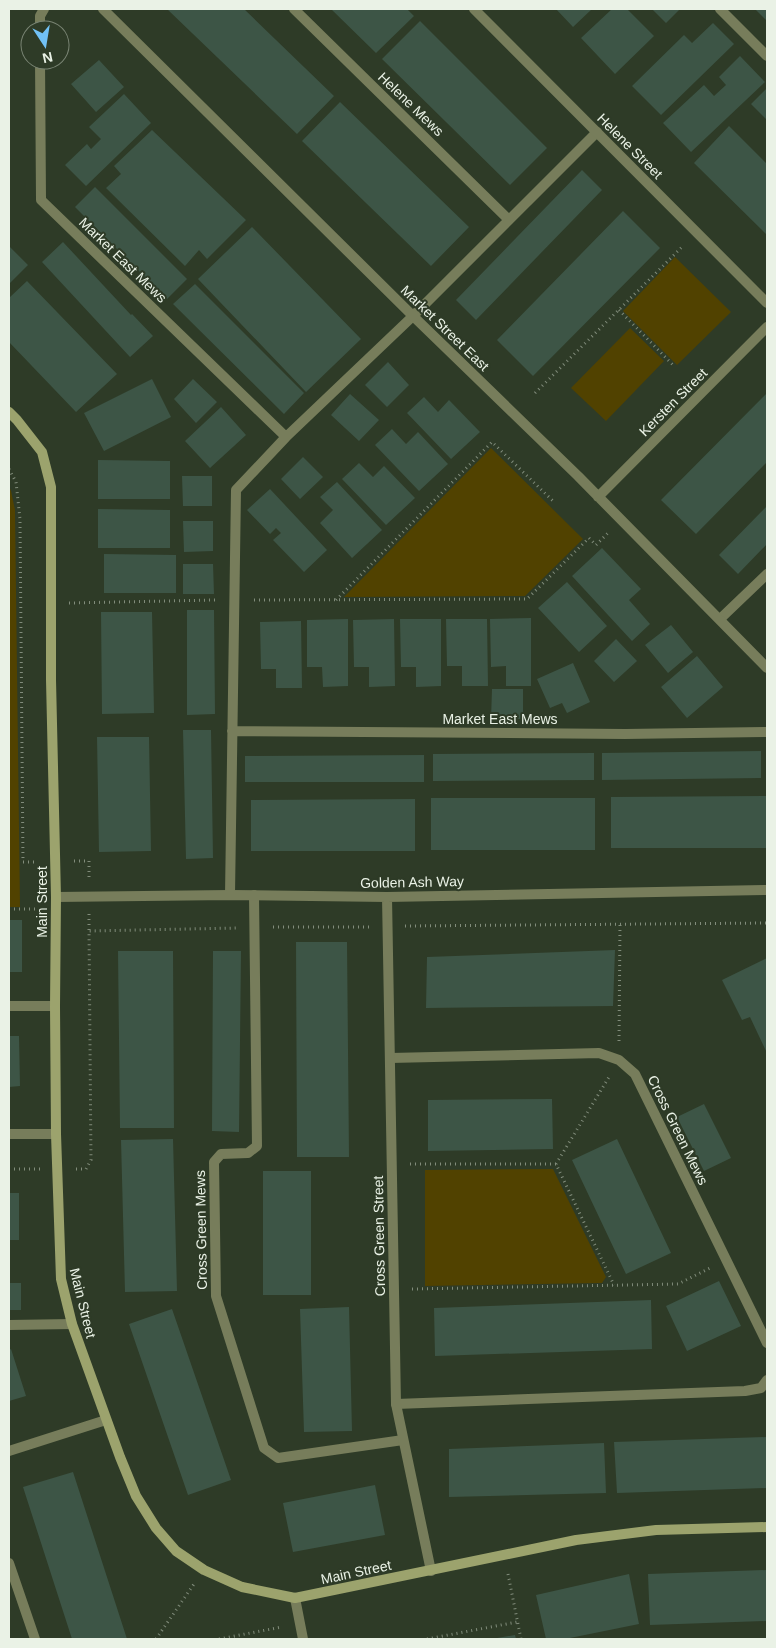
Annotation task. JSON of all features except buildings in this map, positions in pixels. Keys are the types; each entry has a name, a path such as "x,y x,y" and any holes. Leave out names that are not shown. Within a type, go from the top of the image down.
{"street":[{"name":"Helene Mews","path":"294,9 509,220"},
{"name":"Helene Street","path":"474,9 767,303"},
{"path":"720,9 767,56"},
{"name":"Market Street East","path":"106,10 413,316 598,497 767,668"},
{"name":"Market East Mews","path":"40,70 41,200 286,437"},
{"path":"230,894 236,490 286,437 413,316 597,132"},
{"name":"Kersten Street","path":"598,497 767,327"},
{"name":"Main Street","path":"9,412 42,452 51,487 51,680 56,897 56,1134 60,1279 72,1324 106,1420 136,1496 156,1528 176,1551 204,1570 242,1587 295,1598 576,1540 656,1530 767,1527"},
{"path":"720,619 767,574"},
{"name":"Market East Mews","path":"232,731 615,734 767,732"},
{"name":"Golden Ash Way","path":"56,897 230,894 387,897 767,890"},
{"name":"Cross Green Mews","path":"254,895 257,1146 248,1153 221,1154 214,1162 216,1296 264,1448 278,1458 402,1440"},
{"name":"Cross Green Street","path":"387,897 396,1404 402,1440 431,1571"},
{"path":"9,1006 55,1006"},
{"name":"Cross Green Mews","path":"390,1058 598,1053 619,1060 635,1074 767,1343"},
{"path":"9,1134 56,1134"},
{"path":"9,1325 72,1324"},
{"path":"396,1404 745,1392 761,1388 767,1380"},
{"path":"9,1452 106,1420"},
{"path":"9,1563 35,1639"},
{"path":"295,1598 303,1639"}],"path":[{"path":"535,393 696,232"},
{"path":"619,310 675,367"},
{"path":"336,601 492,442 553,501"},
{"path":"51,603 527,599 589,538 596,544 620,521"},
{"path":"9,909 56,909"},
{"path":"9,1169 86,1168 91,1160 89,931 767,923"},
{"path":"392,1164 556,1164 614,1285"},
{"path":"394,1289 678,1284 727,1260"},
{"path":"504,1554 521,1639"},
{"path":"156,1639 204,1570"},
{"path":"427,1639 517,1622"},
{"path":"219,1639 300,1624"}],"shaded area":[{"path":"675,257 731,312 677,365 623,311"},
{"path":"630,328 664,361 606,421 571,388"},
{"path":"491,448 583,539 525,596 344,597"},
{"path":"9,486 15,510 20,907 9,907"},
{"path":"553,1169 606,1277 602,1283 425,1286 425,1170"}]}
